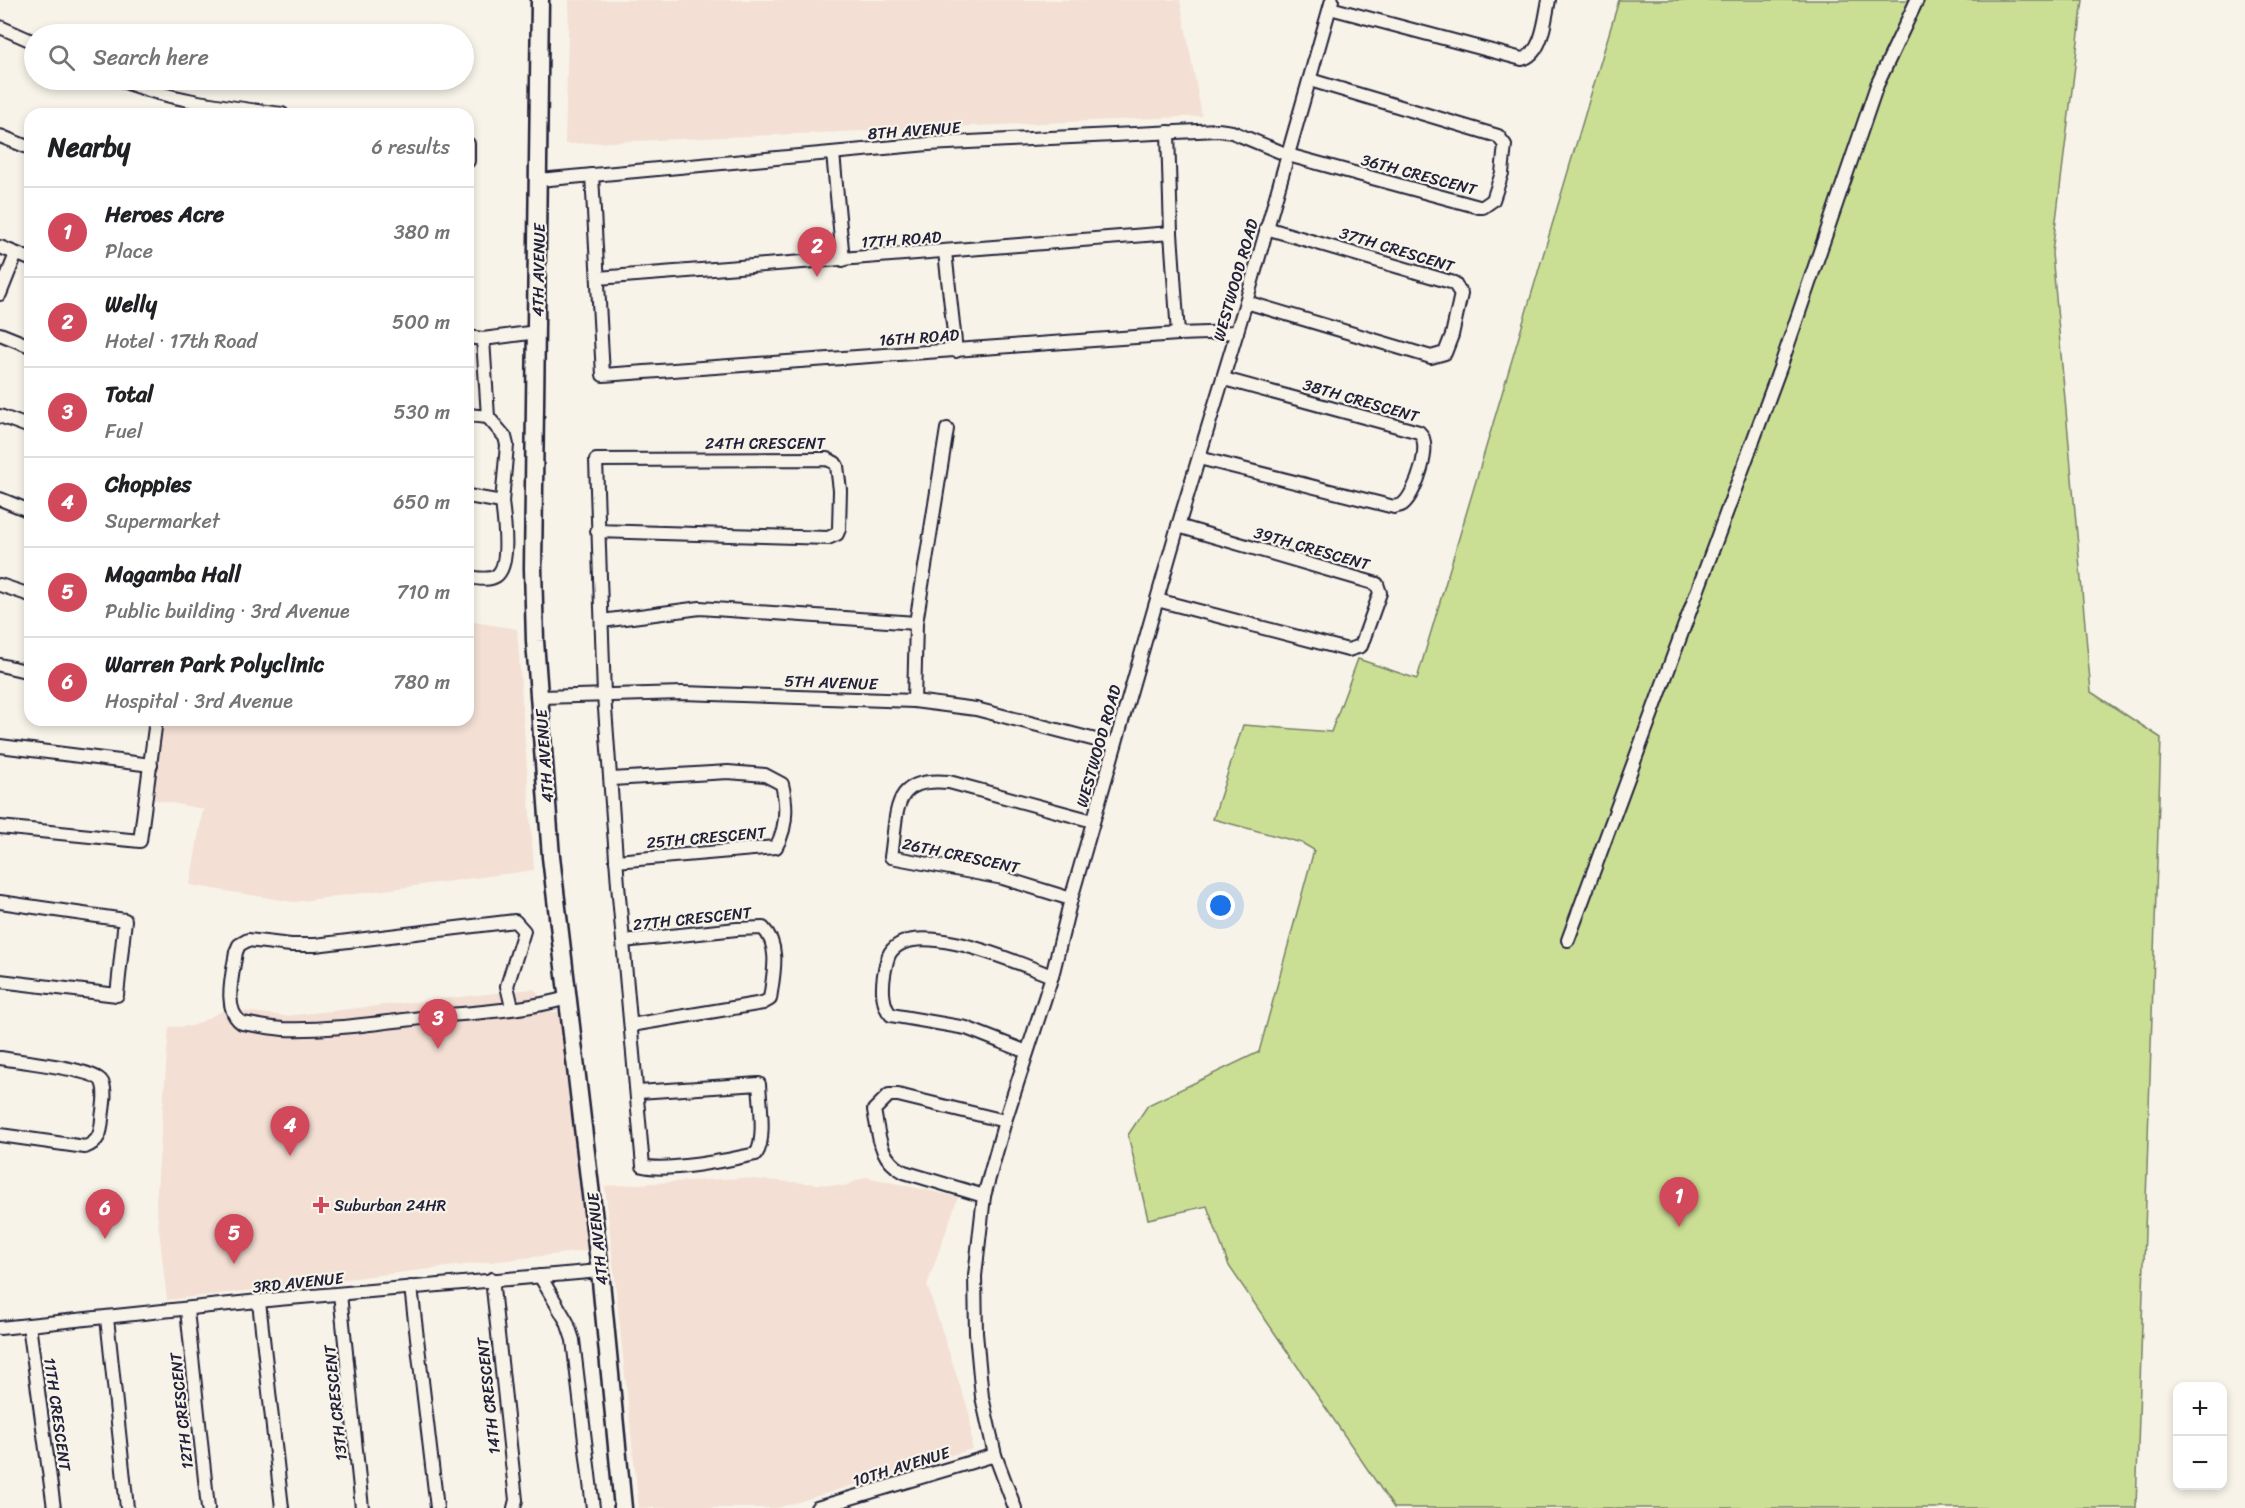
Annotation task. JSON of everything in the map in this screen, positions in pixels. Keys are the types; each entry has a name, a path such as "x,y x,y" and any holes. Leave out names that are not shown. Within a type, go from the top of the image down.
{"street":[{"name":"4TH AVENUE","path":"540,0 533,568 535,641 551,857 600,1271 623,1508"},
{"path":"1331,4 1522,59 1528,57 1536,48 1549,0"},
{"path":"1568,940 1780,368 1877,85 1917,0"},
{"name":"WESTWOOD ROAD","path":"1014,1508 995,1455 982,1397 976,1333 975,1276 984,1196 1005,1121 1052,976 1093,821 1178,526 1224,380 1331,4"},
{"path":"0,27 24,38"},
{"name":"36TH CRESCENT","path":"1288,155 1479,207 1493,200 1502,173 1505,145 1498,136 1310,80"},
{"path":"147,90 214,108"},
{"name":"8TH AVENUE","path":"539,180 927,144 1225,130 1288,155"},
{"path":"1168,132 1171,233 1178,334"},
{"path":"0,136 24,146"},
{"path":"833,153 843,260"},
{"path":"591,175 598,278"},
{"name":"37TH CRESCENT","path":"1246,302 1431,357 1445,353 1452,335 1461,294 1454,283 1266,228"},
{"name":"17TH ROAD","path":"598,278 1171,233"},
{"path":"0,247 24,257"},
{"path":"945,252 956,351"},
{"path":"0,294 16,254"},
{"name":"16TH ROAD","path":"598,278 603,375 1178,334 1237,332"},
{"path":"474,338 483,339 537,332"},
{"path":"0,334 24,344"},
{"path":"474,578 489,579 497,576 502,570 505,546 502,502 507,445 505,437 488,417 483,339"},
{"name":"38TH CRESCENT","path":"1199,458 1394,507 1402,505 1408,497 1422,466 1425,444 1424,437 1419,432 1224,380"},
{"path":"474,415 488,417"},
{"path":"0,416 24,425"},
{"path":"914,701 916,622 947,429"},
{"name":"24TH CRESCENT","path":"827,459 835,462 837,466 840,490 839,529 837,534 824,539 597,531 596,460 827,459"},
{"path":"474,497 502,502"},
{"path":"0,499 24,509"},
{"name":"39TH CRESCENT","path":"1157,600 1348,650 1361,646 1380,593 1377,584 1178,526"},
{"path":"597,531 604,695 612,779 616,861 643,1166 662,1168 756,1155 760,1145 759,1084 638,1092"},
{"path":"0,585 24,593"},
{"path":"602,621 700,608 916,622"},
{"path":"0,665 24,671"},
{"name":"5TH AVENUE","path":"540,697 683,693 914,701 976,709 1115,745"},
{"path":"0,827 140,840 155,726"},
{"path":"0,747 151,765"},
{"name":"25TH CRESCENT","path":"612,779 728,772 765,775 783,784 785,797 784,825 776,847 616,861"},
{"name":"26TH CRESCENT","path":"1071,898 1003,879 891,857 900,797 908,788 918,783 932,780 949,782 1093,821"},
{"path":"0,902 125,920 117,995 0,981"},
{"path":"512,1007 507,986 524,931 515,921 321,944 291,945 259,940 243,942 238,945 236,952 231,1006 236,1020 282,1029 340,1026 512,1007 567,998"},
{"name":"27TH CRESCENT","path":"623,941 763,928 771,935 774,947 770,999 763,1003 631,1025"},
{"path":"1027,1052 966,1028 891,1015 886,1010 883,993 884,976 890,953 902,943 918,939 946,941 975,948 1052,976"},
{"path":"0,1058 90,1074 99,1078 103,1084 104,1099 102,1126 98,1138 93,1144 85,1147 0,1135"},
{"path":"984,1196 894,1167 888,1161 882,1148 874,1110 889,1095 898,1095 1005,1121"},
{"name":"3RD AVENUE","path":"0,1328 492,1279 600,1271"},
{"path":"540,1276 567,1322 573,1340 593,1508"},
{"name":"14TH CRESCENT","path":"492,1279 516,1500 513,1508"},
{"path":"411,1287 438,1508"},
{"name":"13TH CRESCENT","path":"340,1294 362,1508"},
{"path":"259,1302 282,1508"},
{"name":"12TH CRESCENT","path":"187,1310 208,1508"},
{"path":"107,1318 127,1508"},
{"name":"11TH CRESCENT","path":"29,1325 54,1508"},
{"name":"10TH AVENUE","path":"817,1508 995,1455"}],"shaded area":[{"path":"569,0 1180,0 1202,116 565,144"},
{"path":"474,622 517,629 534,870 294,902 190,885 203,809 151,799 161,726 474,726"},
{"path":"534,989 552,1012 565,1012 592,1250 167,1300 156,1203 169,1027 193,1026 226,1009 285,1016"},
{"path":"866,1177 958,1197 927,1285 970,1416 972,1449 778,1508 639,1508 605,1186 740,1178 844,1186"}],"green space":[{"path":"1619,0 2083,0 2052,253 2091,692 2161,738 2136,1508 1394,1508 1229,1266 1207,1206 1148,1219 1128,1135 1148,1105 1259,1052 1314,850 1302,843 1213,819 1243,725 1331,732 1358,659 1417,679"}],"place":[{"name":"Welly","path":"817,277"},
{"name":"Total","path":"438,1049"},
{"name":"Choppies","path":"290,1156"},
{"name":"Suburban 24HR","path":"321,1205"},
{"name":"Heroes Acre","path":"1679,1227"},
{"name":"Warren Park Polyclinic","path":"105,1239"},
{"name":"Magamba Hall","path":"234,1264"}]}
